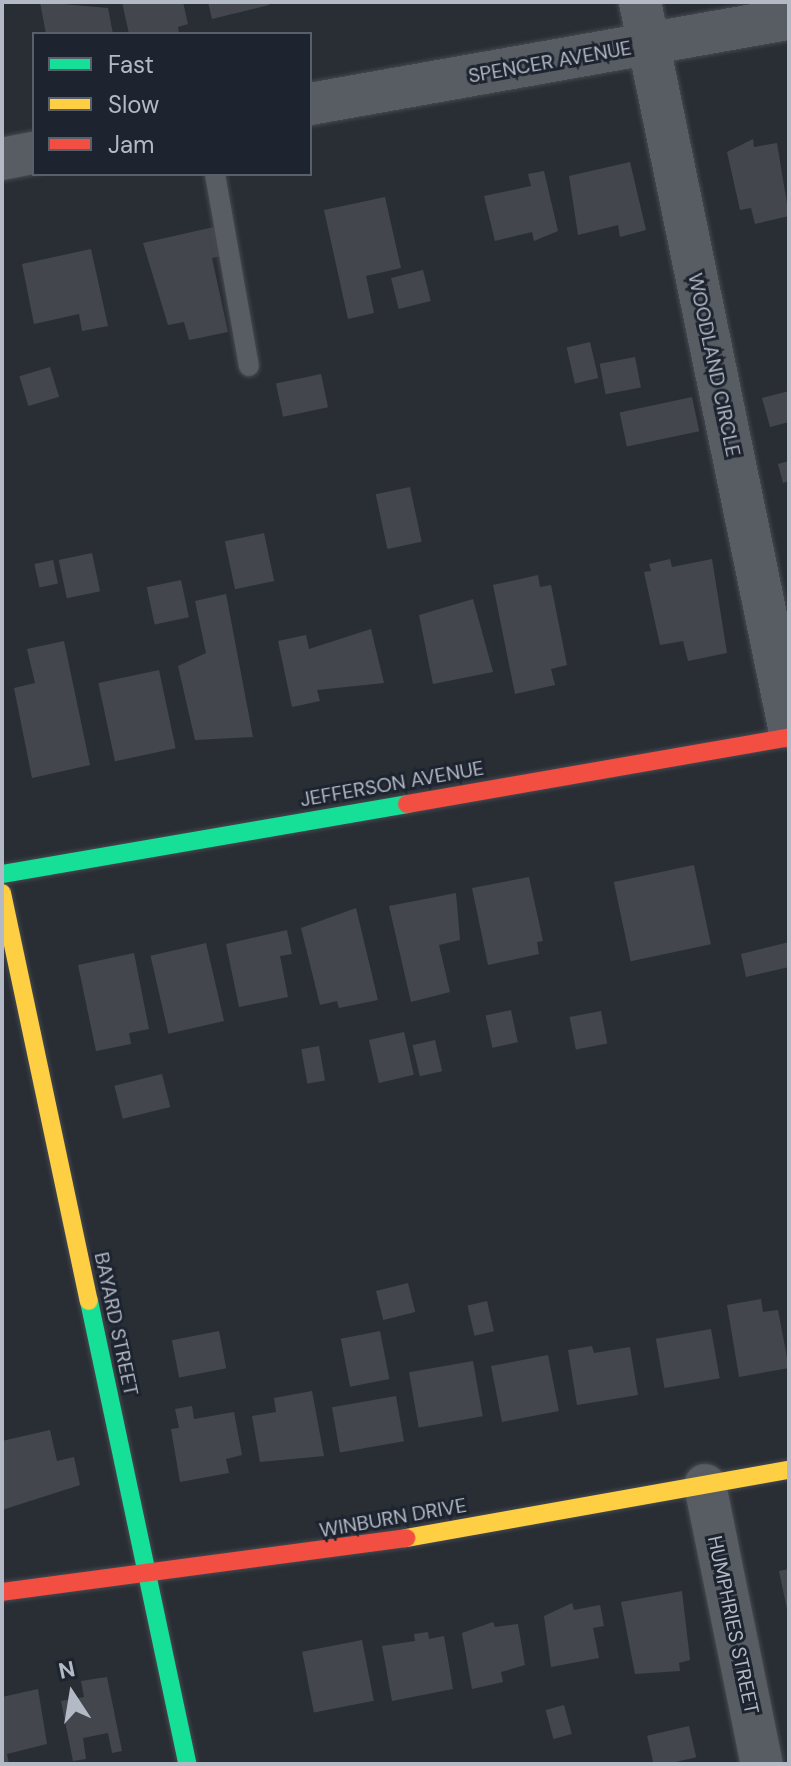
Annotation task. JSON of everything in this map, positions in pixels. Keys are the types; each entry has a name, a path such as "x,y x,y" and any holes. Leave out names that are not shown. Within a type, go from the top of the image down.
{"street":[{"name":"WOODLAND CIRCLE","path":"640,2 789,727"},
{"name":"SPENCER AVENUE","path":"312,104 789,19"},
{"path":"2,159 32,153"},
{"name":"JEFFERSON AVENUE","path":"2,874 789,737"},
{"name":"BAYARD STREET","path":"2,893 187,1764"},
{"name":"WINBURN DRIVE","path":"2,1592 148,1579 789,1470"},
{"name":"HUMPHRIES STREET","path":"705,1485 762,1764"}],"lane":[{"path":"215,176 249,366"}],"building":[{"path":"40,2 108,8 113,32 46,32"},
{"path":"122,2 183,2 188,24 178,27 179,32 129,32"},
{"path":"208,2 268,2 269,5 212,19"},
{"path":"753,139 754,147 777,143 789,216 755,224 751,208 740,210 727,152"},
{"path":"630,162 646,230 620,237 618,225 578,235 569,176"},
{"path":"544,171 558,231 534,241 532,232 495,241 484,196 531,186 528,174"},
{"path":"385,197 401,268 366,276 374,313 348,319 324,210"},
{"path":"214,227 221,256 212,258 228,332 189,340 184,322 168,325 143,243"},
{"path":"91,249 108,326 82,331 79,314 34,324 22,264"},
{"path":"423,270 431,301 399,309 391,278"},
{"path":"590,342 598,378 575,383 567,347"},
{"path":"635,357 641,387 606,394 600,364"},
{"path":"50,367 59,397 28,406 19,376"},
{"path":"321,374 328,407 283,417 276,384"},
{"path":"789,391 789,422 770,427 762,398"},
{"path":"692,397 699,431 627,447 620,412"},
{"path":"789,461 789,481 783,483 778,464"},
{"path":"410,487 422,542 387,549 376,494"},
{"path":"264,533 274,581 235,589 225,541"},
{"path":"92,553 100,591 67,598 59,560"},
{"path":"670,559 672,567 712,559 727,653 688,661 683,641 660,645 644,572 651,571 649,564"},
{"path":"53,560 58,583 39,587 34,564"},
{"path":"538,575 540,587 551,585 567,665 551,669 555,685 515,694 493,585"},
{"path":"181,580 189,617 155,624 147,587"},
{"path":"226,594 253,737 195,740 178,666 206,653 195,601"},
{"path":"473,599 493,672 433,684 419,615"},
{"path":"371,629 384,683 317,690 320,701 292,707 278,641 306,635 309,649"},
{"path":"64,641 90,765 32,778 14,688 35,683 27,649"},
{"path":"159,670 176,748 115,761 98,683"},
{"path":"694,865 711,944 631,961 614,882"},
{"path":"529,877 543,941 537,942 539,954 488,965 472,888"},
{"path":"456,893 460,940 439,945 450,992 411,1002 389,906"},
{"path":"356,908 378,1000 339,1008 337,1001 320,1005 301,928"},
{"path":"287,930 292,954 280,956 288,997 239,1007 226,944"},
{"path":"789,942 789,967 746,977 741,954"},
{"path":"206,943 224,1021 168,1034 150,956"},
{"path":"134,953 149,1029 129,1033 131,1044 96,1051 78,965"},
{"path":"511,1010 518,1042 492,1048 486,1015"},
{"path":"601,1011 607,1043 576,1049 570,1017"},
{"path":"404,1032 414,1075 379,1083 369,1040"},
{"path":"435,1040 442,1071 420,1076 413,1045"},
{"path":"319,1046 325,1080 307,1084 301,1049"},
{"path":"162,1074 170,1107 123,1119 114,1086"},
{"path":"408,1283 415,1312 383,1320 376,1291"},
{"path":"761,1299 763,1312 778,1310 789,1368 739,1377 727,1305"},
{"path":"487,1301 494,1331 474,1336 468,1305"},
{"path":"711,1329 720,1378 665,1388 656,1339"},
{"path":"219,1331 226,1368 179,1377 172,1340"},
{"path":"380,1331 389,1379 350,1387 341,1339"},
{"path":"592,1346 594,1353 630,1347 638,1395 577,1405 568,1350"},
{"path":"548,1355 559,1411 502,1422 491,1366"},
{"path":"473,1361 483,1416 419,1427 409,1372"},
{"path":"312,1391 324,1456 260,1462 252,1416 276,1412 274,1398"},
{"path":"396,1396 404,1441 340,1453 332,1407"},
{"path":"192,1406 194,1419 234,1412 242,1455 226,1459 229,1473 180,1482 171,1429 179,1428 175,1409"},
{"path":"50,1430 57,1461 74,1457 80,1485 2,1510 2,1441"},
{"path":"789,1569 789,1614 788,1614 779,1571"},
{"path":"682,1591 690,1660 679,1663 680,1671 635,1674 621,1602"},
{"path":"572,1603 574,1610 600,1605 604,1626 593,1628 599,1658 551,1667 544,1616"},
{"path":"493,1622 495,1627 518,1624 525,1665 501,1672 503,1682 472,1689 462,1633"},
{"path":"428,1632 429,1639 444,1636 453,1689 392,1701 382,1646 415,1641 414,1634"},
{"path":"362,1640 374,1701 314,1713 302,1652"},
{"path":"107,1677 122,1751 112,1753 108,1733 83,1738 86,1759 73,1761 61,1701 84,1697 81,1681"},
{"path":"38,1689 47,1744 7,1754 9,1764 2,1764 2,1697"},
{"path":"564,1705 572,1734 553,1739 546,1710"},
{"path":"689,1726 696,1757 654,1764 647,1736"}],"traffic: fast":[{"path":"2,874 407,804"},
{"path":"89,1301 187,1764"}],"traffic: slow":[{"path":"2,893 89,1301"},
{"path":"406,1538 789,1470"}],"traffic: jam":[{"path":"407,804 789,737"},
{"path":"2,1592 406,1538"}]}
